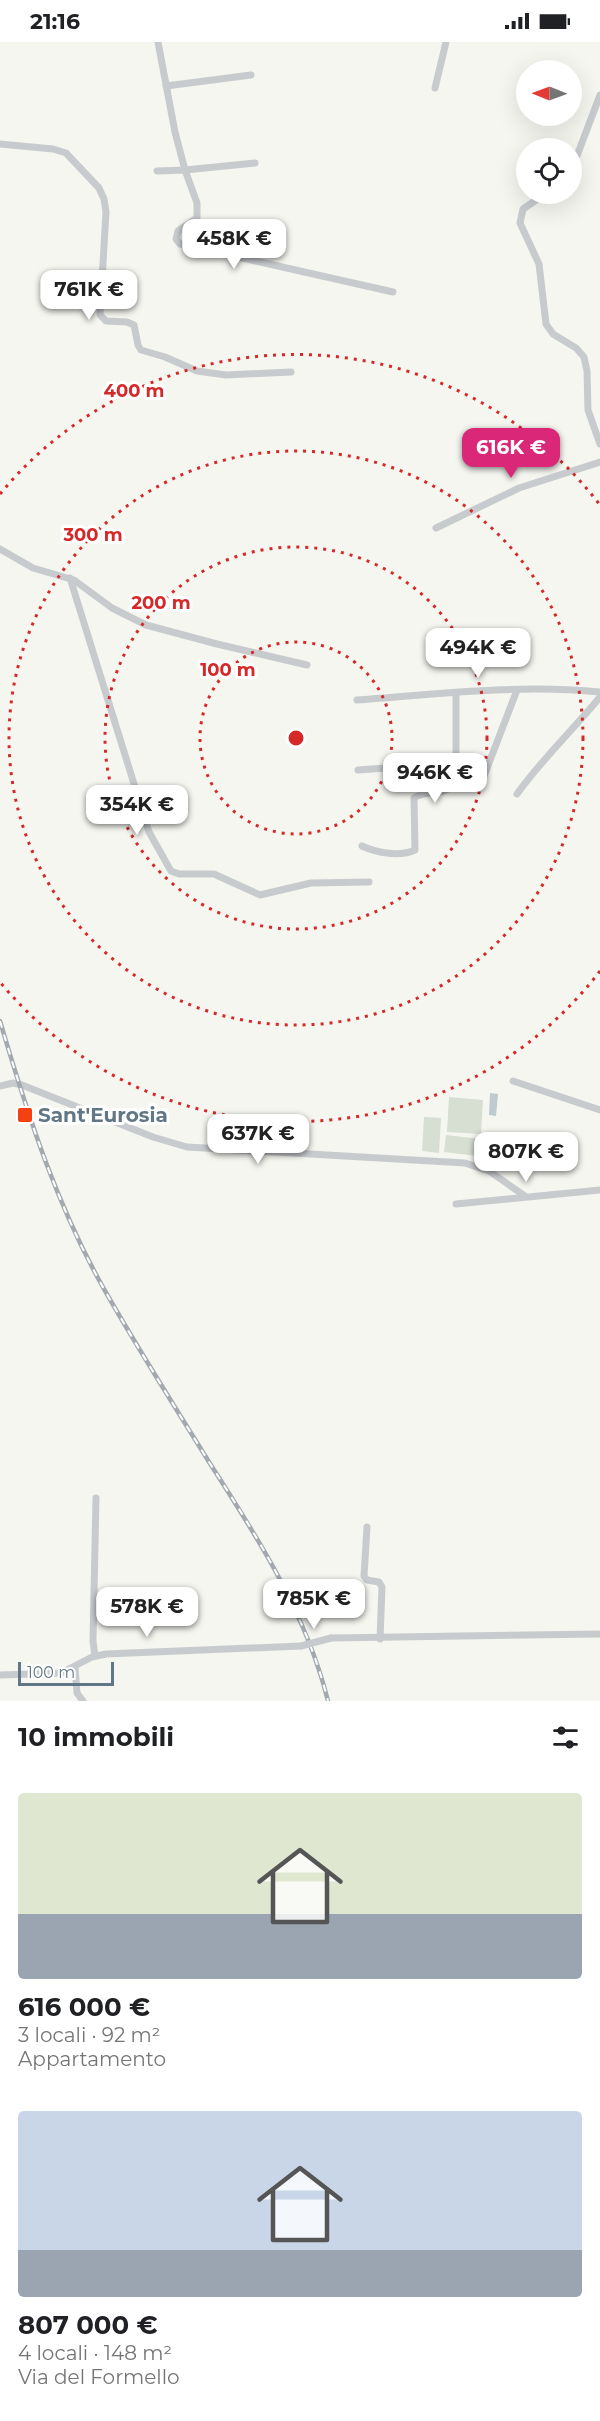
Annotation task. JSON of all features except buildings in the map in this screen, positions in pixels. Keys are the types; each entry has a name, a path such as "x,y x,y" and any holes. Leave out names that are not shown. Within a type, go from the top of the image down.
{"street":[{"path":"158,42 176,140 196,199 198,214 195,222 178,231 176,239 180,244 393,292"},
{"path":"435,88 446,42"},
{"path":"166,86 250,75"},
{"path":"582,143 600,95"},
{"path":"0,144 63,152 73,159 99,188 106,212 100,315 106,321 127,322 134,325 141,350 209,374 291,372"},
{"path":"157,171 255,163"},
{"path":"530,204 523,209 520,223 540,264 544,317 547,327 554,335 579,351 585,359 587,405 600,444"},
{"path":"436,528 519,488 600,462"},
{"path":"0,549 33,568 70,578 112,608 146,625 307,665"},
{"path":"70,578 149,832 171,871 179,874 214,874 260,896 311,883 369,882"},
{"path":"357,700 517,690 567,689 600,692"},
{"path":"484,776 517,690"},
{"path":"362,846 380,853 414,851 417,843 413,800 417,795 453,787 456,780 456,693"},
{"path":"517,794 543,759 576,726 600,697"},
{"path":"358,770 456,763"},
{"path":"513,1081 600,1110"},
{"path":"0,1086 13,1083 22,1084 153,1137 187,1147 465,1162 489,1171 525,1196"},
{"path":"456,1204 600,1190"},
{"path":"95,1656 93,1641 96,1498"},
{"path":"367,1527 364,1576 367,1580 379,1582 382,1587 380,1639"},
{"path":"0,1675 58,1673 95,1656 142,1651 301,1646 331,1638 600,1634"},
{"path":"75,1667 76,1693 83,1701"}],"shaded area":[{"path":"490,1093 498,1094 496,1116 489,1115"},
{"path":"449,1097 483,1100 481,1134 447,1132"},
{"path":"424,1117 441,1118 439,1153 422,1151"},
{"path":"446,1135 480,1139 478,1156 444,1152"}],"railway":[{"path":"0,1021 33,1127 74,1230 120,1317 279,1577 307,1637 328,1701"}],"place":[{"name":"Sant'Eurosia","path":"25,1115"}]}
